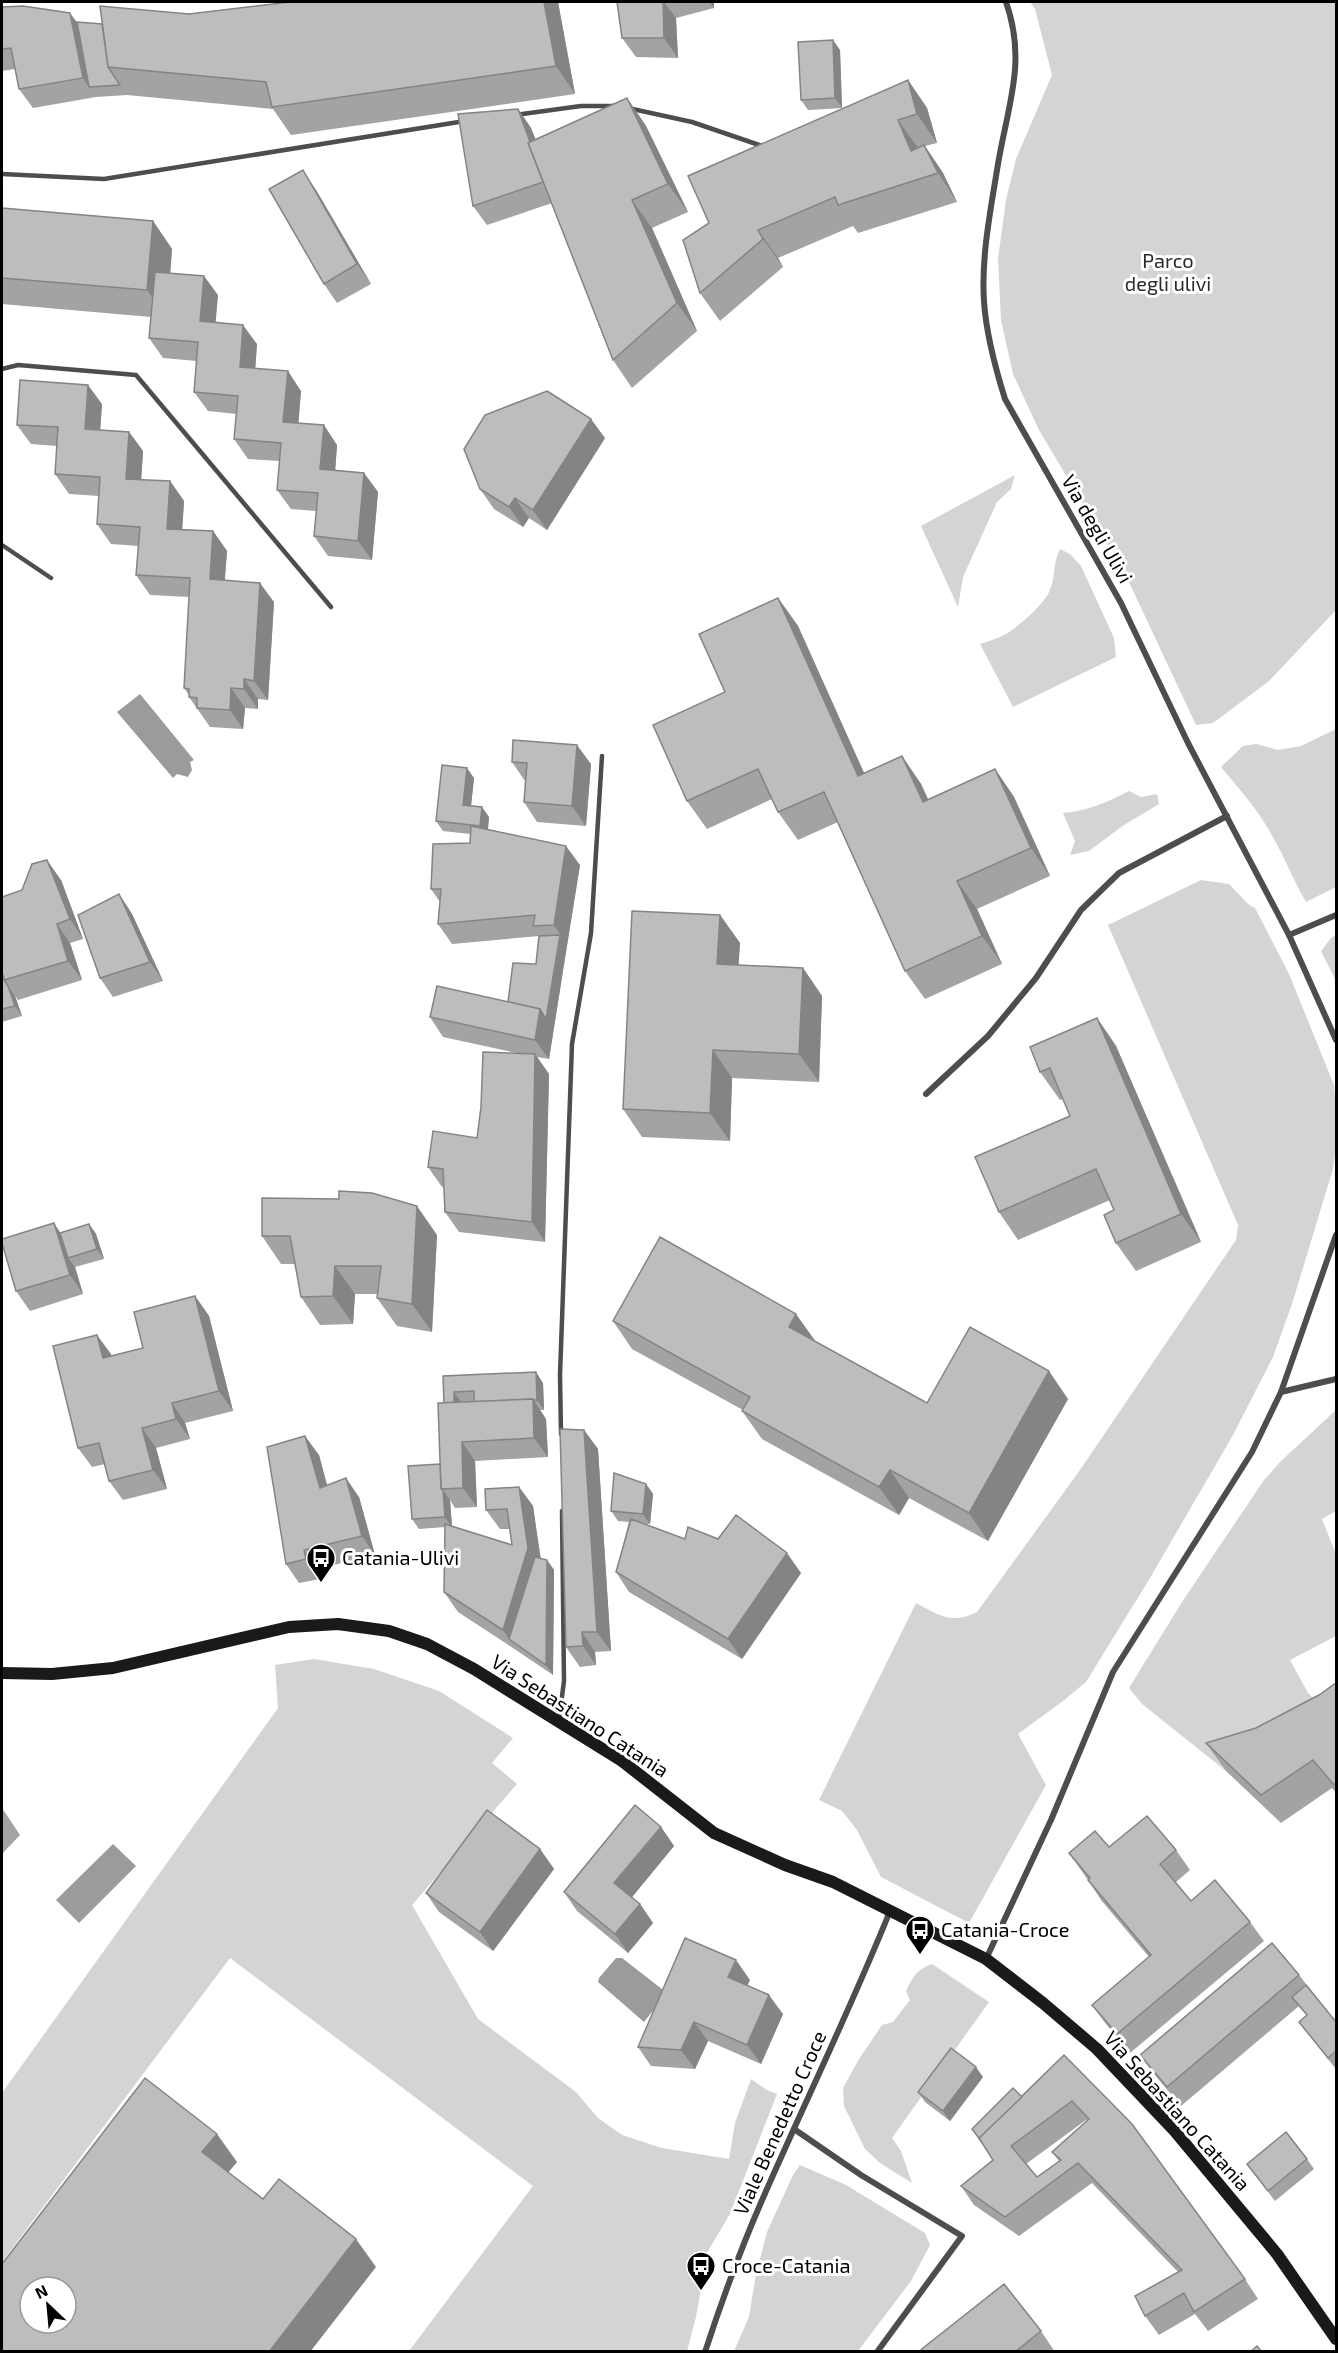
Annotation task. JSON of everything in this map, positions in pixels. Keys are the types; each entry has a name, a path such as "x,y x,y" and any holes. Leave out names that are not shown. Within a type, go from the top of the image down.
{"main road":[{"name":"Via Sebastiano Catania","path":"2,1673 51,1674 113,1668 289,1627 338,1624 389,1631 427,1644 474,1669 622,1761 714,1833 785,1865 834,1882 986,1959 1097,2049 1173,2129 1277,2254 1336,2339"}],"street":[{"name":"Via degli Ulivi","path":"1006,2 1012,20 1017,59 991,212 984,289 987,328 994,363 1005,399 1121,603 1188,743 1289,935 1336,1040"},
{"path":"926,1094 988,1036 1036,978 1081,910 1119,873 1227,816"},
{"path":"1289,935 1336,915"},
{"path":"986,1959 1052,1820 1113,1672 1252,1452 1281,1392 1336,1235"},
{"path":"1281,1392 1336,1379"},
{"name":"Viale Benedetto Croce","path":"705,2352 749,2231 851,2006 890,1911"},
{"path":"794,2129 861,2175 962,2236 877,2352"}],"lane":[{"path":"504,116 581,106 612,105 645,110 692,122 762,146"},
{"path":"2,174 104,179 470,121"},
{"path":"2,369 18,365 136,375 331,607"},
{"path":"2,545 51,578"},
{"path":"561,1446 560,1375 573,1044 591,933 602,756"},
{"path":"559,1721 564,1681 562,1504"}],"green space":[{"name":"Parco degli ulivi","path":"1030,2 1336,2 1336,610 1269,681 1213,723 1196,725 1128,580 1039,430 1013,374 1001,320 998,259 1006,200 1016,159 1052,75 1035,9"},
{"path":"1015,475 1011,489 997,502 963,577 958,607 921,526"},
{"path":"1060,549 1070,554 1081,566 1114,638 1116,657 1013,707 980,644 1008,633 1042,602 1052,585"},
{"path":"1336,729 1336,887 1306,902 1268,829 1221,767 1243,746 1256,744 1278,750 1301,746"},
{"path":"1129,791 1141,797 1157,794 1159,804 1124,825 1089,851 1070,855 1075,841 1063,813 1097,805"},
{"path":"1201,880 1229,884 1248,904 1255,908 1289,974 1334,1085 1336,1146 1333,1169 1292,1304 1273,1357 1233,1435 1150,1578 1086,1682 1018,1734 1046,1785 969,1923 881,1877 857,1830 842,1811 819,1800 916,1603 945,1617 960,1618 977,1612 1080,1470 1236,1240 1238,1225 1108,925"},
{"path":"1336,935 1336,981 1321,951"},
{"path":"1336,1410 1336,1511 1322,1519 1336,1554 1336,1636 1290,1660 1308,1693 1336,1721 1226,1771 1142,1704 1129,1688 1182,1602 1264,1480"},
{"path":"314,1659 374,1669 439,1691 513,1738 492,1763 517,1784 412,1905 478,2019 576,2092 598,2118 622,2135 662,2148 729,2159 735,2123 751,2079 777,2094 730,2214 708,2251 696,2317 687,2351 409,2351 533,2186 230,1958 2,2262 2,2093 278,1708 275,1665"},
{"path":"932,1964 989,2002 892,2138 901,2151 912,2183 880,2163 865,2149 844,2106 843,2088 882,2025 893,2022 910,2000 906,1991 913,1978 923,1968"},
{"path":"800,2165 846,2185 925,2233 930,2245 911,2281 858,2351 734,2351 749,2317 756,2274 767,2232 793,2175"}],"shaded area":[{"path":"140,694 194,760 190,762 192,770 188,777 177,774 173,778 117,712"},
{"path":"113,1844 136,1866 79,1923 56,1900"},
{"path":"616,1958 622,1958 667,1993 644,2022 598,1982"}],"building":[{"path":"290,2 544,2 556,66 272,107 266,82 108,67 100,6 189,14"},
{"path":"617,2 663,2 664,38 622,38"},
{"path":"23,6 70,13 83,78 19,89 11,48 2,49 2,7"},
{"path":"77,22 102,24 108,67 120,85 89,87"},
{"path":"833,40 835,98 801,100 798,42"},
{"path":"908,80 917,114 898,120 911,151 924,145 938,173 838,205 835,197 758,230 763,239 700,293 683,240 709,223 688,176"},
{"path":"627,98 668,184 632,200 677,303 613,360 528,143"},
{"path":"518,109 543,182 473,206 458,114"},
{"path":"303,170 357,264 324,284 269,189"},
{"path":"2,208 153,221 147,290 2,278"},
{"path":"155,272 204,276 200,321 243,325 240,367 288,371 283,422 324,425 320,469 364,473 358,541 314,536 318,493 277,490 281,443 234,439 238,396 194,392 198,342 149,338"},
{"path":"20,380 88,385 85,429 129,432 126,479 170,481 167,529 213,531 210,579 260,583 254,681 244,679 244,689 231,688 230,710 197,708 197,698 189,697 189,689 184,688 190,578 136,575 140,527 97,524 100,477 55,474 58,427 17,425"},
{"path":"547,391 591,419 533,510 515,498 509,507 480,489 464,449 485,415"},
{"path":"778,598 858,776 902,756 923,802 995,769 1031,848 957,881 982,936 905,971 824,792 778,812 758,769 687,801 653,725 725,692 699,634"},
{"path":"513,740 577,745 572,806 524,802 527,763 512,762"},
{"path":"442,765 467,768 463,805 482,807 480,826 436,821"},
{"path":"471,826 566,846 554,925 533,926 535,915 438,924 441,889 431,889 433,844 470,843"},
{"path":"47,860 70,919 57,924 68,961 4,980 2,972 2,897 22,890 32,864"},
{"path":"119,894 150,962 100,978 78,915"},
{"path":"632,911 720,915 717,964 803,968 799,1054 713,1050 710,1113 623,1109"},
{"path":"560,935 546,1019 540,1009 508,1002 513,963 536,964 539,936"},
{"path":"2,972 15,1006 2,1009"},
{"path":"437,986 540,1009 535,1040 430,1017"},
{"path":"1097,1018 1181,1214 1116,1243 1104,1215 1114,1210 1096,1169 999,1212 975,1157 1070,1116 1050,1068 1040,1072 1030,1047"},
{"path":"483,1052 535,1054 532,1222 445,1212 443,1169 428,1167 433,1131 477,1138 481,1107"},
{"path":"339,1191 372,1193 417,1206 412,1304 377,1298 381,1266 335,1266 333,1296 301,1297 290,1236 262,1236 262,1198 339,1199"},
{"path":"54,1223 70,1275 16,1291 2,1239"},
{"path":"89,1224 97,1249 68,1258 60,1233"},
{"path":"660,1237 796,1314 789,1327 927,1403 970,1327 1049,1371 969,1513 890,1470 879,1487 742,1411 750,1397 613,1321"},
{"path":"195,1296 219,1391 172,1403 176,1419 142,1428 153,1470 109,1481 99,1443 78,1448 53,1346 97,1335 103,1358 143,1348 134,1312"},
{"path":"536,1372 537,1400 474,1402 474,1391 454,1392 454,1403 444,1403 443,1376"},
{"path":"533,1399 534,1438 462,1442 463,1488 441,1489 438,1403"},
{"path":"560,1429 584,1430 597,1632 582,1632 583,1646 566,1647"},
{"path":"305,1436 320,1488 346,1478 362,1536 304,1550 306,1559 286,1564 267,1447"},
{"path":"440,1464 445,1517 412,1519 408,1466"},
{"path":"614,1473 646,1484 643,1514 611,1511"},
{"path":"519,1487 528,1548 503,1630 444,1592 445,1524 512,1545 507,1509 486,1510 485,1489"},
{"path":"736,1515 787,1553 728,1639 616,1572 631,1519 685,1539 688,1527 718,1539"},
{"path":"535,1557 547,1560 546,1665 509,1639"},
{"path":"1336,1683 1336,1783 1334,1785 1313,1760 1261,1795 1206,1743 1256,1728 1319,1695"},
{"path":"635,1805 661,1827 614,1883 640,1904 615,1934 564,1892"},
{"path":"487,1810 540,1849 480,1932 426,1893"},
{"path":"1147,1816 1176,1850 1160,1864 1191,1901 1215,1880 1250,1922 1117,2034 1092,2005 1151,1955 1088,1880 1090,1878 1069,1853 1095,1831 1109,1847"},
{"path":"685,1938 736,1960 728,1977 769,1995 747,2045 694,2022 681,2050 638,2047"},
{"path":"1272,1943 1299,1975 1167,2087 1140,2055"},
{"path":"1306,1985 1336,2022 1336,2051 1328,2058 1299,2022 1307,2015 1292,1997"},
{"path":"951,2048 976,2067 943,2111 918,2092"},
{"path":"1064,2055 1132,2124 1245,2279 1194,2312 1184,2293 1145,2316 1135,2296 1182,2270 1078,2163 1005,2217 961,2186 993,2160 979,2138","holes":["1072,2101 1089,2119 1052,2152 1061,2160 1037,2177 1011,2146"]},
{"path":"145,2078 217,2134 202,2152 263,2199 279,2179 356,2239 269,2352 2,2352 2,2264"},
{"path":"1013,2088 1022,2097 979,2138 981,2141 972,2129"},
{"path":"1286,2132 1307,2159 1268,2191 1247,2164"},
{"path":"1004,2284 1041,2331 1015,2352 918,2352"},
{"path":"1257,2346 1262,2352 1250,2352"}],"place":[{"name":"Catania-Ulivi","path":"321,1584"},
{"name":"Catania-Croce","path":"920,1956"},
{"name":"Croce-Catania","path":"701,2292"}]}
